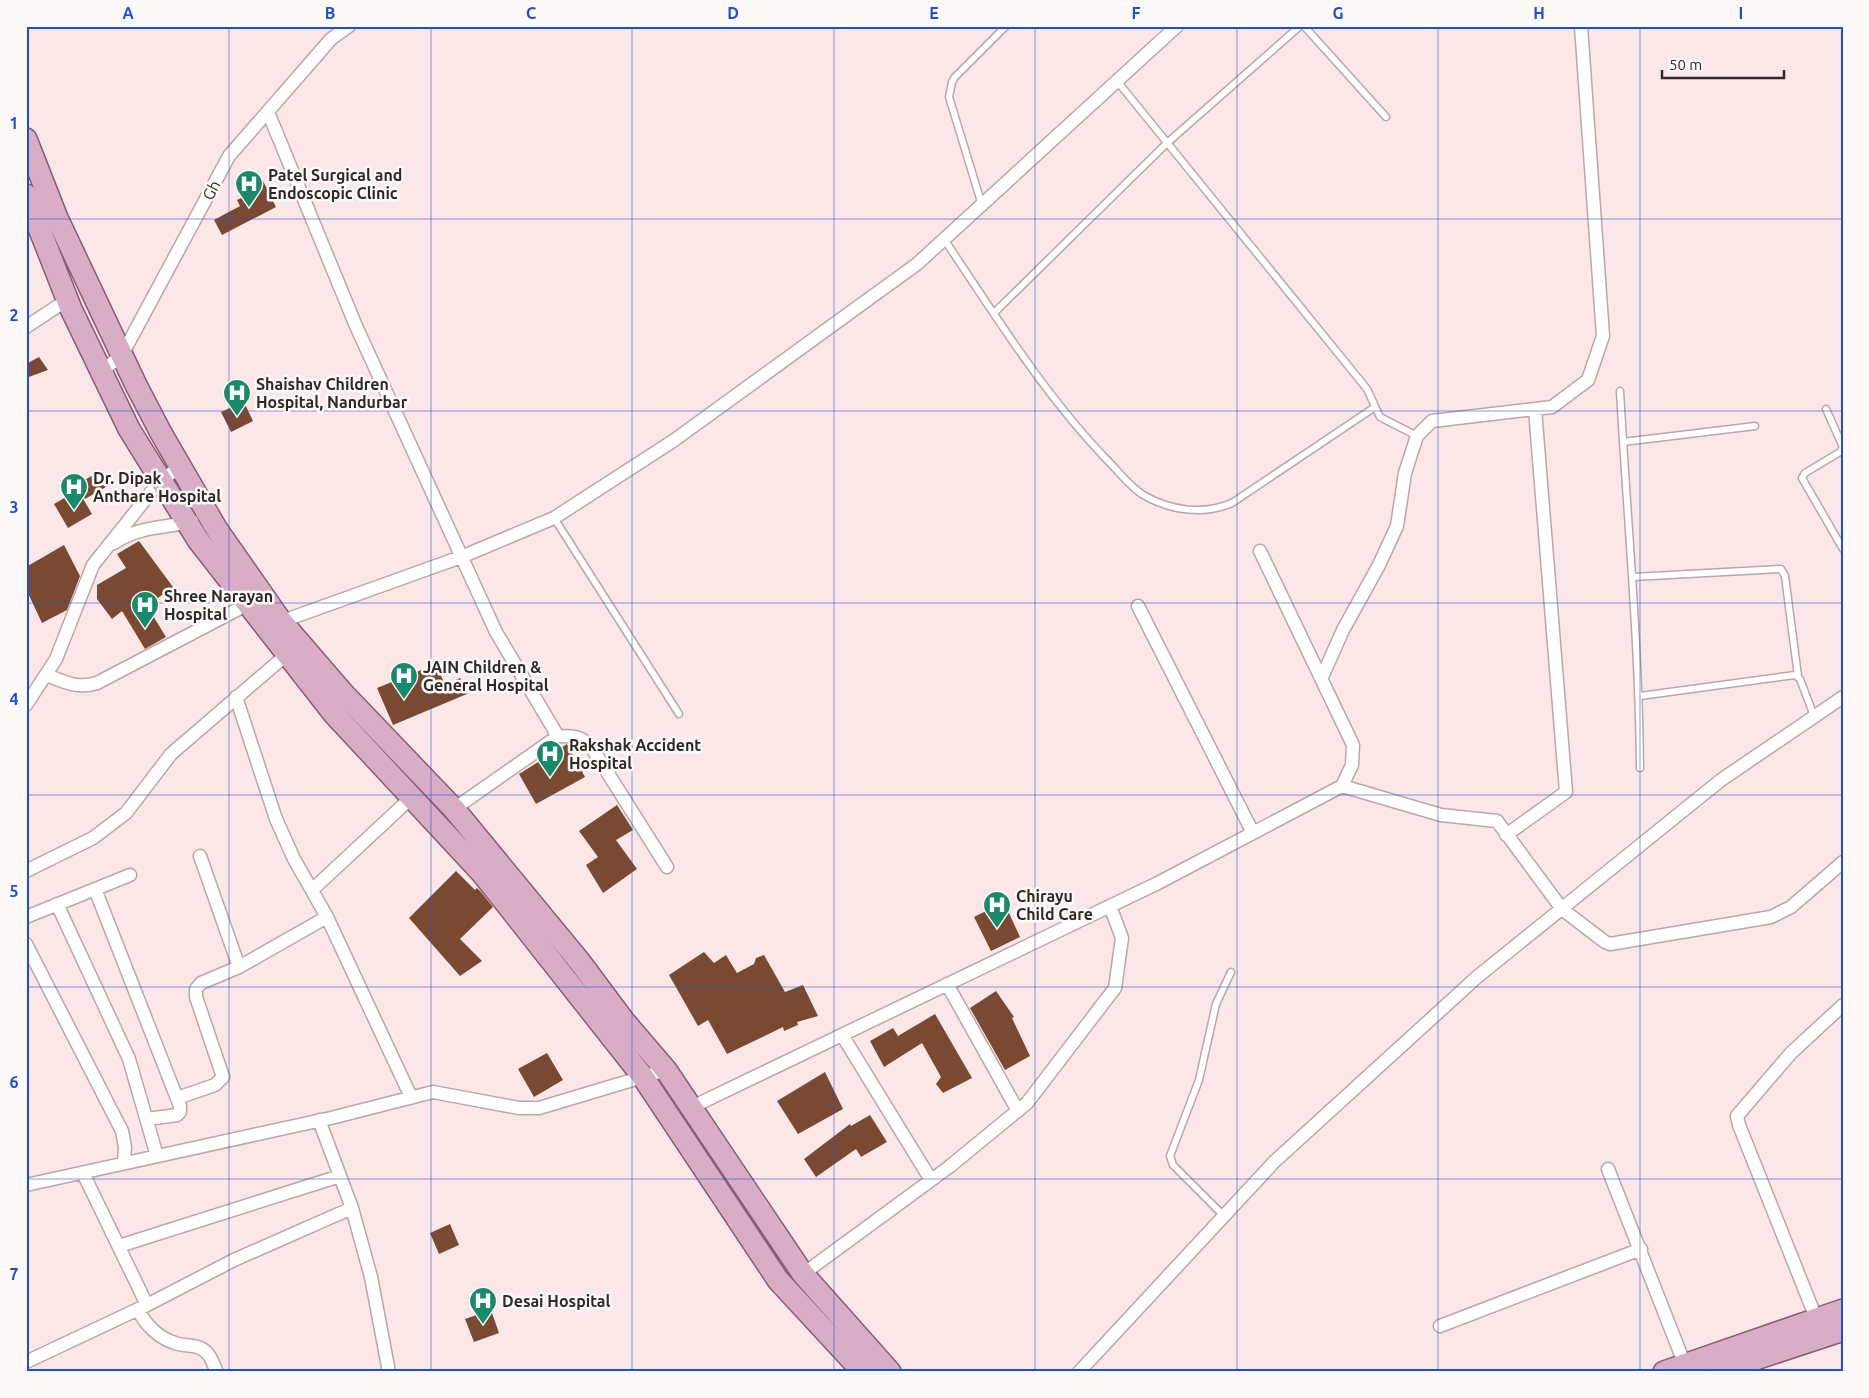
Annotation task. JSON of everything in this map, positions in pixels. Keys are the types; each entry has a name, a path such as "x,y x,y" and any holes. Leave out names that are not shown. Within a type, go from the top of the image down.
{"main road":[{"path":"26,139 57,218 149,411 274,625 294,649 343,694 454,809 580,962 624,1021 666,1070 803,1274 890,1372"},
{"path":"26,195 33,233 129,430 198,540 248,604 274,625"},
{"path":"294,649 334,714 482,872 643,1077 778,1280 863,1372"},
{"path":"1664,1372 1843,1310"},
{"path":"1716,1372 1843,1330"}],"street":[{"name":"Gh","path":"100,372 122,355 229,156 331,39 348,26"},
{"path":"274,625 461,557 554,518 673,441 917,264 1177,26"},
{"path":"1322,677 1343,630 1379,565 1397,526 1405,473 1417,436 1432,421 1552,407 1588,380 1603,336 1581,26"},
{"path":"268,112 356,326 461,557 496,632 555,731 556,736"},
{"path":"26,327 67,300"},
{"path":"1506,835 1566,792 1535,409"},
{"path":"26,705 56,659 94,565 160,481 180,467"},
{"path":"107,547 135,532 209,516"},
{"path":"692,1107 1110,906 1342,786 1352,765 1353,745 1260,551"},
{"path":"47,674 71,685 86,687 248,604"},
{"path":"1138,606 1253,833"},
{"path":"26,871 93,838 126,813 171,754 294,649"},
{"path":"236,697 276,819 294,859 327,917 411,1097"},
{"path":"1078,1372 1274,1162 1477,977 1721,780 1843,697"},
{"path":"454,809 556,736 584,738 667,867"},
{"path":"1342,786 1441,815 1497,821 1562,909 1605,942 1616,945 1771,917 1791,907 1843,862"},
{"path":"312,890 412,797"},
{"path":"200,856 239,966"},
{"path":"26,916 130,875"},
{"path":"95,889 177,1098 180,1112 177,1115 148,1119"},
{"path":"57,904 122,1040 158,1156"},
{"path":"803,1274 931,1180 1027,1103 1115,988 1122,938 1110,906"},
{"path":"177,1098 215,1084 223,1077 196,997 196,989 201,983 239,966 327,917"},
{"path":"26,944 122,1131 124,1164"},
{"path":"947,984 1018,1111"},
{"path":"1816,1318 1738,1125 1737,1116 1791,1053 1843,1005"},
{"path":"842,1035 931,1180"},
{"path":"26,1185 318,1120 433,1092 519,1108 539,1108 666,1070"},
{"path":"318,1120 352,1208 371,1277 389,1372"},
{"path":"1608,1169 1685,1365"},
{"path":"83,1173 119,1246 143,1307 141,1316 158,1335 176,1344 198,1347 208,1354 217,1372"},
{"path":"119,1246 340,1176"},
{"path":"26,1362 143,1307 234,1260 352,1208"},
{"path":"1440,1326 1641,1249"}],"lane":[{"path":"982,205 949,97 950,89 955,77 1006,26"},
{"path":"994,313 1167,143 1300,26"},
{"path":"1304,26 1386,117"},
{"path":"1117,81 1367,389 1375,407 1384,420 1417,436"},
{"path":"944,239 994,313 1073,422 1135,489 1156,502 1172,507 1209,510 1232,503 1375,407"},
{"path":"1620,392 1640,696 1640,768"},
{"path":"1826,409 1843,447 1840,452 1805,473 1802,478 1843,549"},
{"path":"1623,442 1755,426"},
{"path":"554,518 679,714"},
{"path":"1633,578 1781,569 1785,576 1798,676 1814,716"},
{"path":"1640,696 1792,675 1798,676"},
{"path":"1224,1216 1173,1165 1170,1156 1199,1080 1216,1004 1231,972"}],"building":[{"path":"262,179 276,207 222,235 214,220 240,206 237,200 245,196 243,192 250,189 248,186"},
{"path":"39,357 48,370 26,378 26,364"},
{"path":"244,402 253,421 231,432 221,412"},
{"path":"102,470 111,484 85,499 76,485"},
{"path":"78,490 92,514 68,528 54,504"},
{"path":"139,541 173,587 147,606 166,637 145,649 122,611 112,619 97,599 97,585 126,568 117,554"},
{"path":"64,545 80,576 67,610 42,623 26,589 26,567"},
{"path":"436,664 445,685 460,678 467,694 393,725 377,688"},
{"path":"567,744 585,777 536,804 519,774"},
{"path":"617,805 633,830 616,840 637,869 603,893 586,865 598,857 579,831"},
{"path":"456,871 475,890 477,888 493,907 460,939 482,961 460,976 409,918"},
{"path":"1004,902 1020,937 991,951 974,917"},
{"path":"704,952 714,963 726,955 737,973 754,964 756,958 764,955 785,992 803,985 818,1016 797,1022 798,1025 784,1031 783,1027 727,1054 708,1020 698,1026 669,975"},
{"path":"996,991 1014,1017 1012,1018 1030,1056 1005,1070 970,1008"},
{"path":"935,1014 972,1078 943,1093 936,1084 941,1077 922,1043 884,1067 870,1041 893,1028 898,1036"},
{"path":"547,1053 563,1080 534,1097 518,1069"},
{"path":"825,1072 843,1109 798,1134 777,1101"},
{"path":"870,1115 887,1142 861,1157 856,1149 816,1177 804,1159 850,1124 851,1126"},
{"path":"450,1224 459,1245 439,1254 430,1233"},
{"path":"491,1310 499,1333 474,1342 465,1319"}],"place":[{"name":"Patel Surgical and Endoscopic Clinic","path":"249,208"},
{"name":"Shaishav Children Hospital, Nandurbar","path":"237,417"},
{"name":"Dr. Dipak Anthare Hospital","path":"74,511"},
{"name":"Shree Narayan Hospital","path":"145,629"},
{"name":"JAIN Children & General Hospital","path":"404,700"},
{"name":"Rakshak Accident Hospital","path":"550,778"},
{"name":"Chirayu Child Care","path":"997,929"},
{"name":"Desai Hospital","path":"483,1325"}]}
